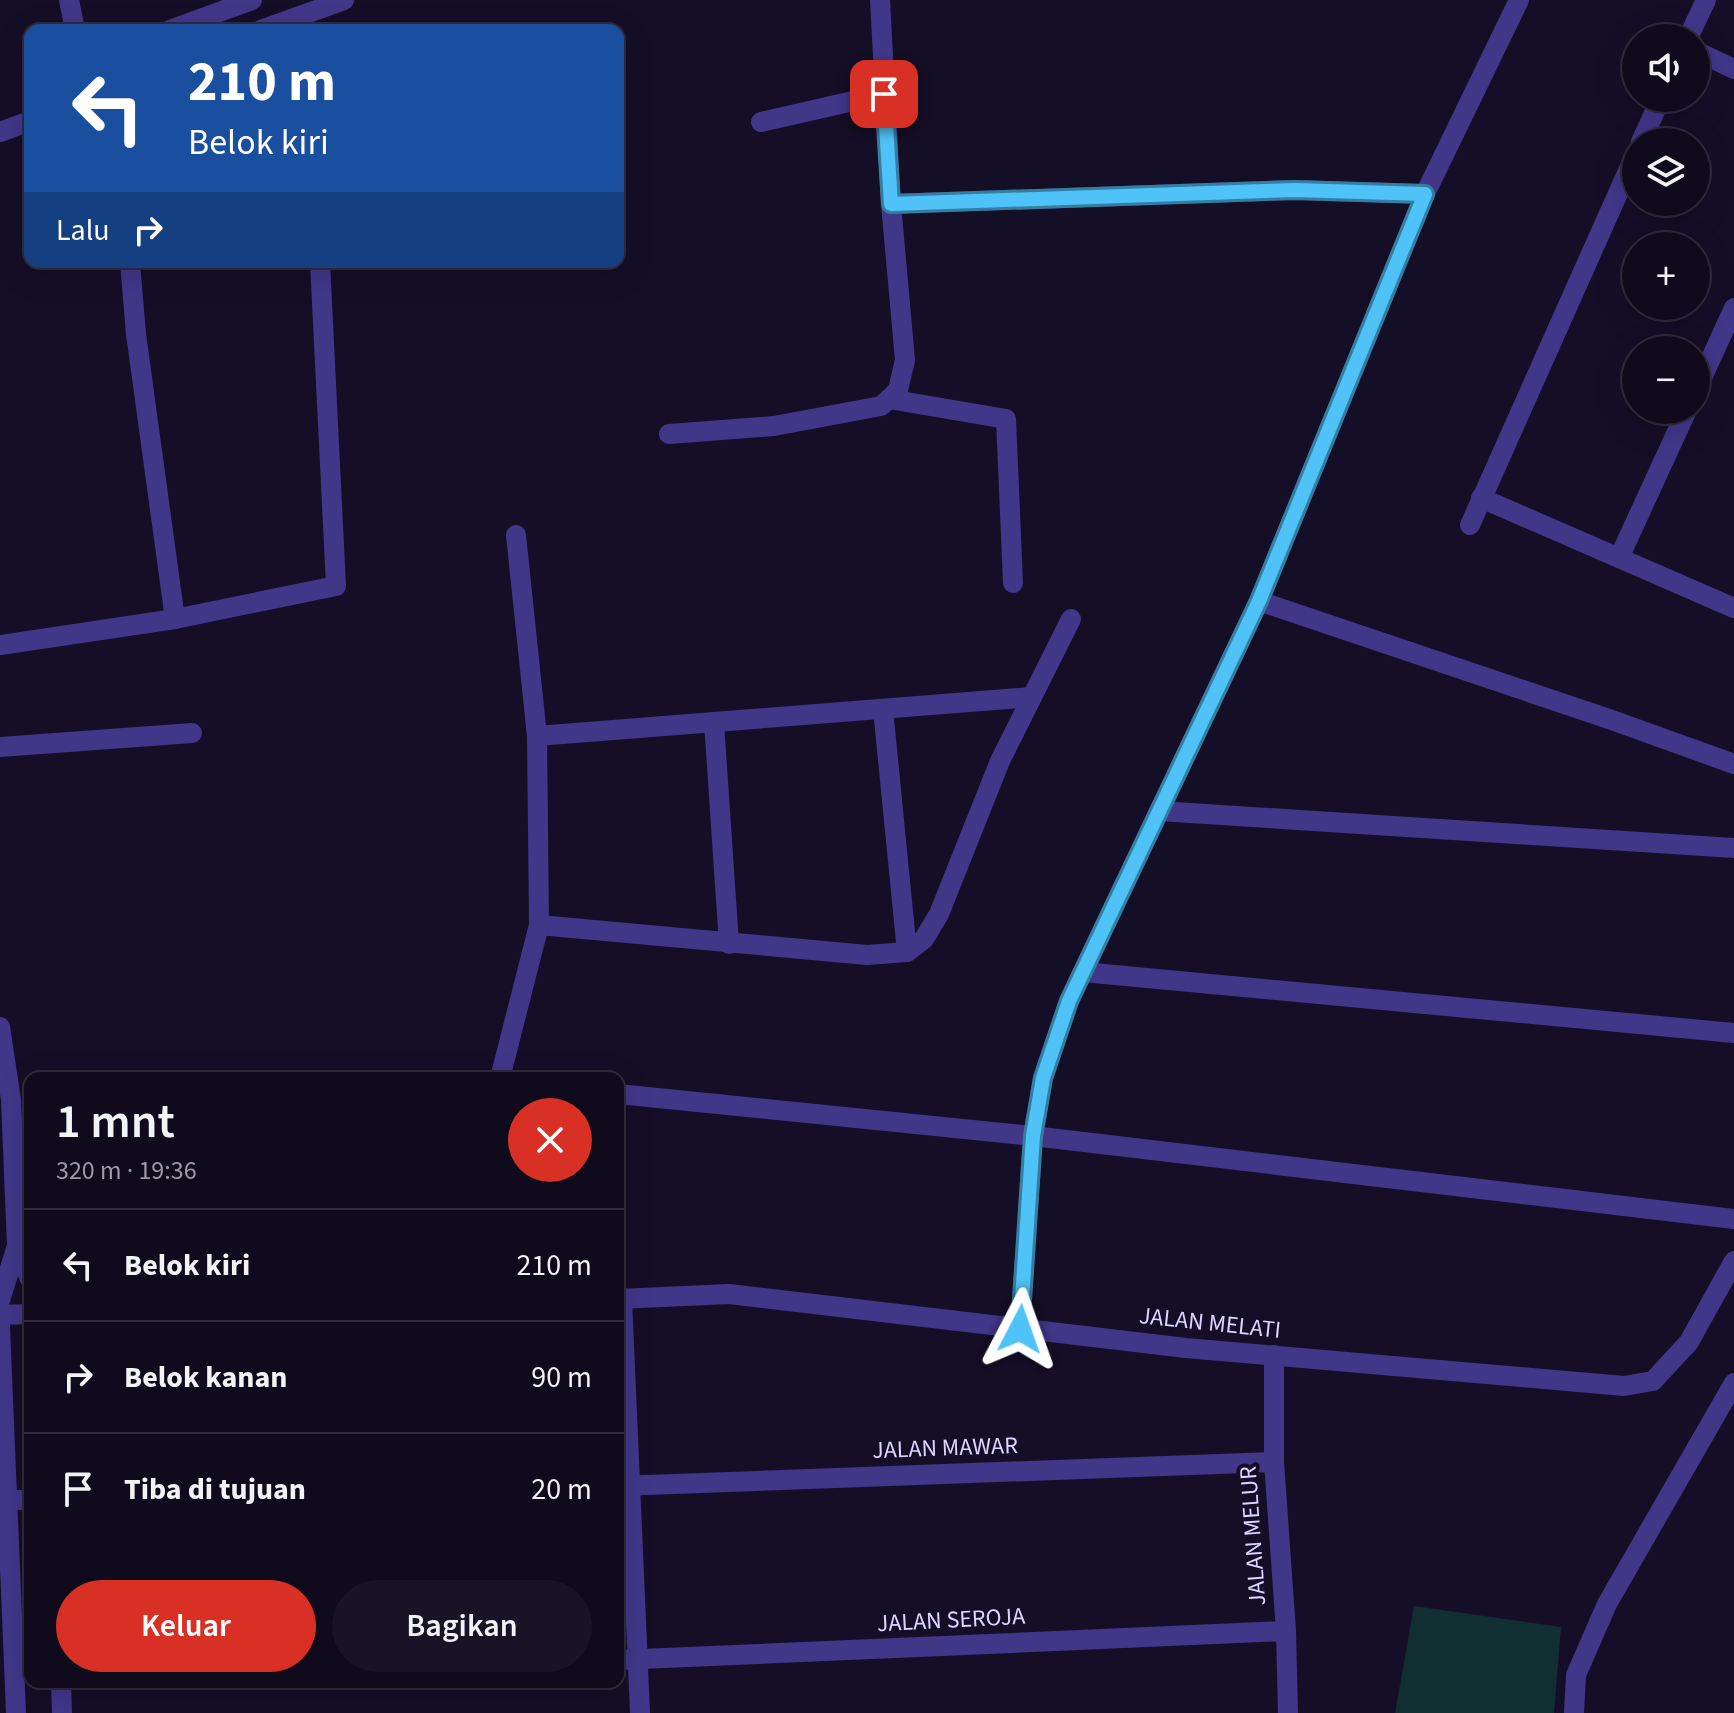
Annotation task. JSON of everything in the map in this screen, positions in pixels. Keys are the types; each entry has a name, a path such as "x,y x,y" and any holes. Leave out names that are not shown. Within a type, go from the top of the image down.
{"street":[{"path":"69,0 74,24"},
{"path":"186,24 252,0"},
{"path":"308,21 344,0"},
{"path":"669,434 774,426 881,406 898,390 905,360 891,204 880,0"},
{"path":"1020,1329 1033,1136 1043,1078 1069,1001 1259,601 1425,194 1519,0"},
{"path":"1695,24 1706,0"},
{"path":"1710,58 1734,69"},
{"path":"761,122 884,94"},
{"path":"0,132 24,123"},
{"path":"1470,525 1622,184"},
{"path":"891,204 1295,190 1425,194"},
{"path":"130,268 136,334 175,619"},
{"path":"0,645 175,619 336,586 320,268"},
{"path":"1710,360 1734,308"},
{"path":"889,399 1006,419 1013,583"},
{"path":"1619,558 1681,424"},
{"path":"1481,498 1734,608"},
{"path":"502,1072 539,925 537,736 516,535"},
{"path":"1259,601 1734,764"},
{"path":"539,925 867,955 907,952 924,939 939,914 1000,761 1071,619"},
{"path":"537,736 1032,697"},
{"path":"883,709 907,952"},
{"path":"714,722 729,944"},
{"path":"0,747 192,733"},
{"path":"1159,811 1734,848"},
{"path":"1083,972 1734,1033"},
{"path":"0,1027 20,1100 17,1246 0,1300"},
{"path":"624,1095 1033,1136 1734,1219"},
{"path":"17,1246 24,1264"},
{"name":"JALAN MELATI","path":"624,1299 729,1294 1020,1329 1624,1386 1653,1381 1689,1342 1734,1261"},
{"path":"0,1315 24,1314"},
{"path":"0,1326 3,1500 16,1713"},
{"name":"JALAN MELUR","path":"1274,1355 1274,1462 1286,1631 1288,1713"},
{"path":"1574,1713 1576,1675 1607,1604 1734,1383"},
{"name":"JALAN MAWAR","path":"624,1486 1274,1462"},
{"path":"624,1486 628,1660 640,1713"},
{"path":"3,1500 24,1500"},
{"name":"JALAN SEROJA","path":"628,1660 1286,1631"},
{"path":"61,1688 62,1713"}],"green space":[{"path":"1414,1606 1561,1627 1554,1713 1395,1713"}],"route":[{"path":"884,94 891,204 1295,190 1425,194 1259,601 1069,1001 1043,1078 1033,1136 1020,1329"}]}
